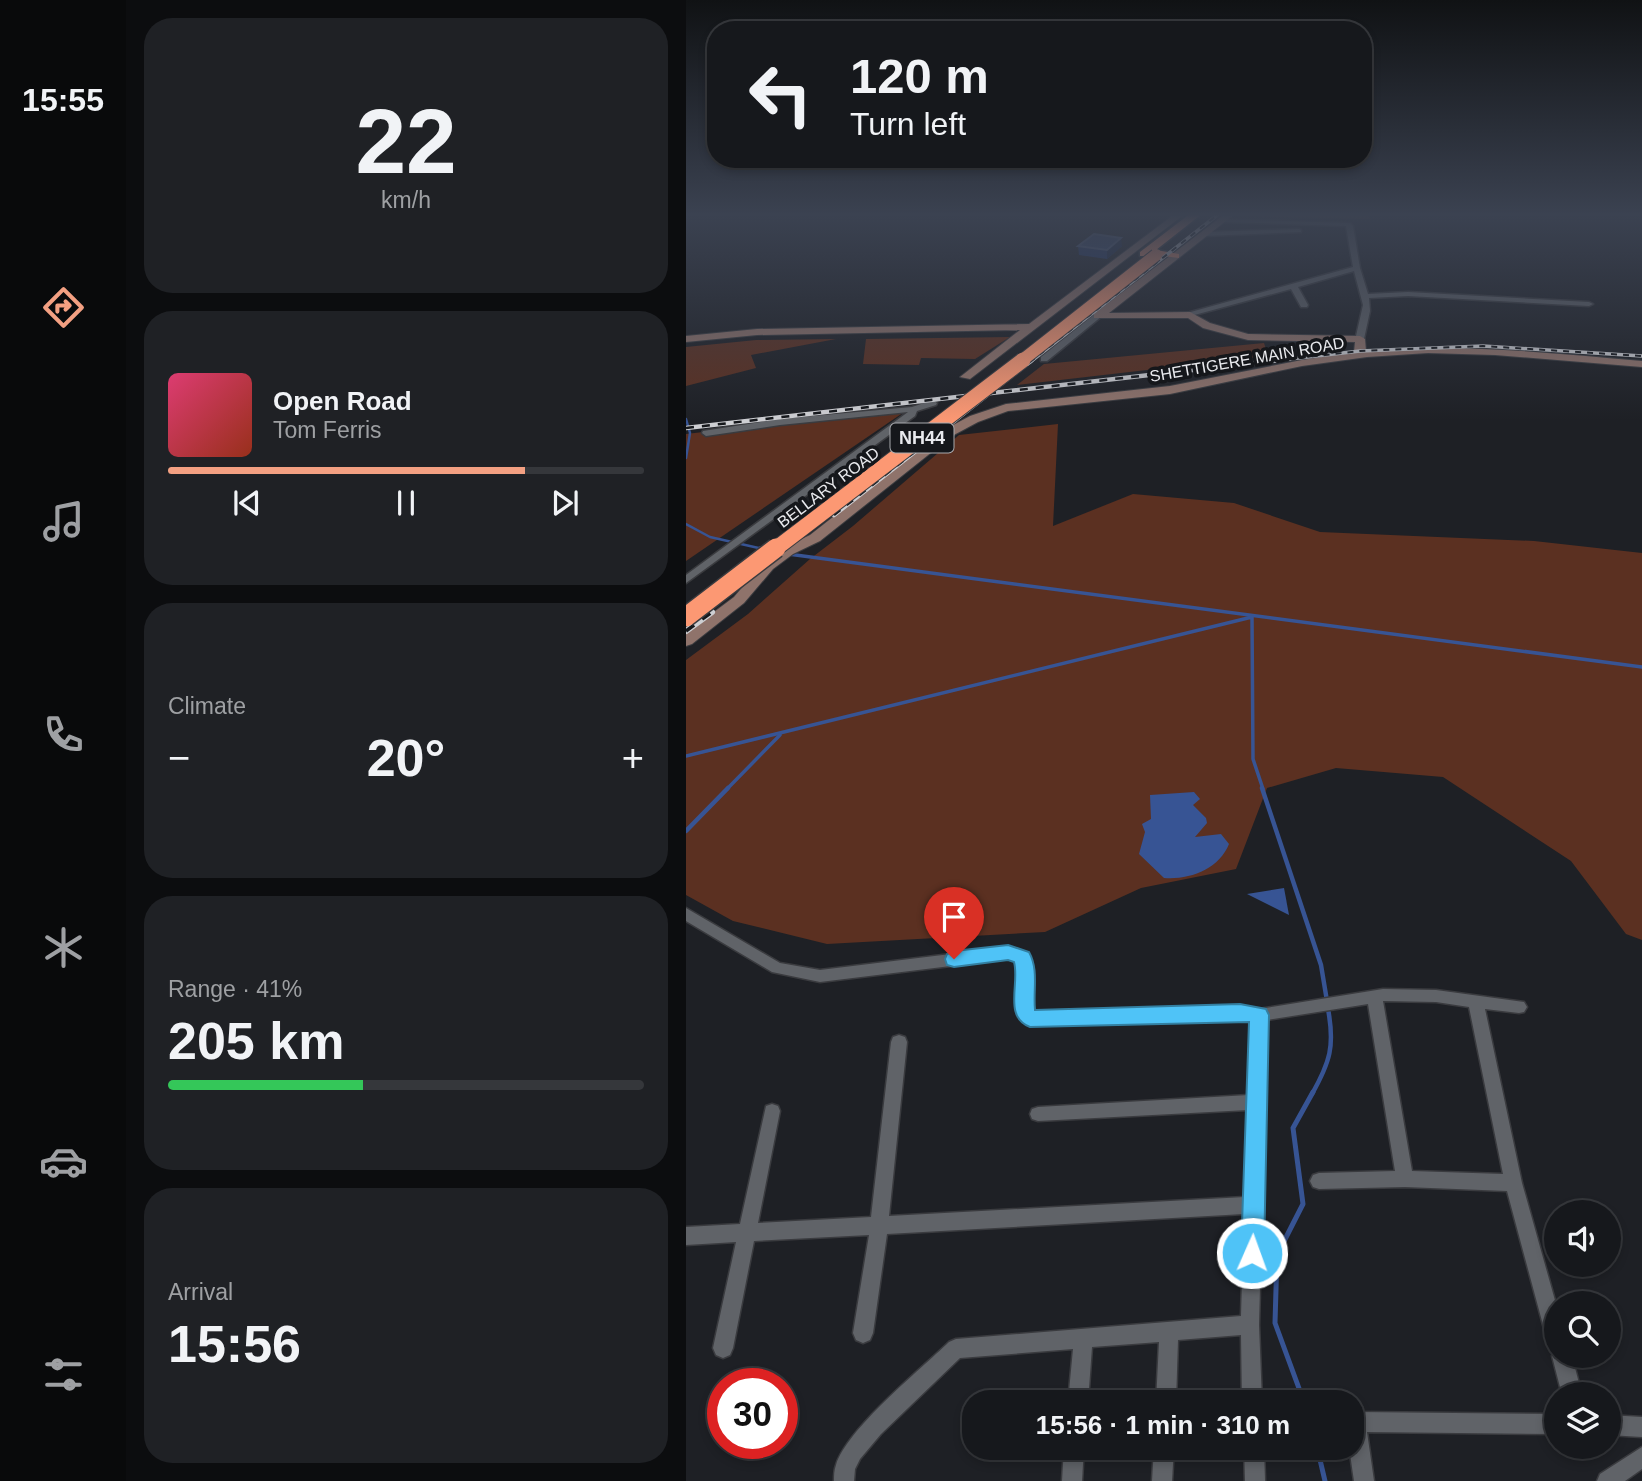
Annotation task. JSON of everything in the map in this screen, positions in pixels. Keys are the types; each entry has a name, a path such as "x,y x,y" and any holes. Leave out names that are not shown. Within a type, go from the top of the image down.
{"highway":[{"name":"BELLARY ROAD","path":"686,602 1115,282"},
{"name":"BELLARY ROAD","path":"686,617 1081,316 1120,282"}],"street":[{"path":"966,377 1092,282"},
{"path":"1044,359 1141,282"},
{"path":"1098,316 1189,315 1304,282"},
{"path":"1360,355 1359,331 1365,320 1366,296 1362,282"},
{"path":"1293,285 1304,305"},
{"path":"1366,296 1408,294 1589,304"},
{"path":"1189,315 1204,326 1249,336 1360,339"},
{"path":"686,341 1029,330"},
{"name":"SHETTIGERE MAIN ROAD","path":"686,641 739,600 768,566 788,551 815,538 947,433 974,419 1006,408 1170,390 1302,363 1428,350 1495,352 1642,364"},
{"path":"706,433 780,422 913,409 933,403"},
{"path":"686,580 912,414 913,409"},
{"path":"686,914 777,968 801,974 820,976 1008,953 1023,957 1026,968 1024,1011 1030,1018 1240,1012 1259,1015 1374,996 1436,996 1519,1007"},
{"path":"1374,996 1405,1179"},
{"path":"1476,1002 1513,1183 1544,1293"},
{"path":"1252,1390 1250,1325 1259,1015"},
{"path":"863,1333 879,1226 899,1042"},
{"path":"1038,1114 1257,1102"},
{"path":"723,1348 772,1111"},
{"path":"1319,1181 1405,1179 1513,1183"},
{"path":"686,1236 1254,1205"},
{"path":"844,1481 849,1460 874,1427 956,1349 1250,1325"},
{"path":"1167,1390 1169,1332"},
{"path":"1079,1390 1083,1339"},
{"path":"1364,1481 1356,1422 1544,1424"},
{"path":"1621,1426 1642,1427"},
{"path":"1607,1481 1642,1457"},
{"path":"1072,1481 1073,1460"},
{"path":"1162,1481 1163,1460"},
{"path":"1254,1460 1255,1481"}],"shaded area":[{"path":"1010,337 975,359 921,358 919,365 863,364 866,339"},
{"path":"836,339 751,355 756,368 686,386 686,347 756,340"},
{"path":"1264,343 1268,356 1017,385 1044,364"},
{"path":"910,408 686,561 686,434"},
{"path":"1058,424 1053,526 1133,494 1234,503 1320,532 1534,541 1642,553 1642,940 1626,934 1571,861 1443,777 1336,768 1267,788 1236,869 1141,888 1045,932 827,944 733,921 686,895 686,660 748,614 959,435"}],"water":[{"path":"1194,792 1200,799 1193,805 1206,818 1207,823 1195,837 1221,834 1229,844 1218,860 1202,871 1184,877 1164,878 1139,854 1145,832 1142,824 1151,819 1150,795"},
{"path":"1284,888 1289,915 1247,894"}],"waterway":[{"path":"686,419 690,433 686,458"},
{"path":"686,524 710,537 763,549 760,548"},
{"path":"788,554 1642,667"},
{"path":"686,756 1252,617 1253,759 1263,789"},
{"path":"727,789 780,735"},
{"path":"686,831 728,788"},
{"path":"1262,788 1321,965 1327,1001"},
{"path":"1313,1092 1327,1063 1331,1044 1328,1009"},
{"path":"1300,1390 1275,1323 1277,1255 1303,1204 1293,1128 1313,1092"},
{"path":"1320,1460 1325,1481"}],"railway":[{"path":"1030,362 1132,282"},
{"path":"1264,362 1360,351 1483,346 1642,356"},
{"path":"990,393 1032,360"},
{"path":"990,393 1280,360"},
{"path":"686,428 990,393"},
{"path":"834,515 990,393"},
{"path":"686,631 712,612"}],"route":[{"path":"954,959 1008,953 1023,957 1026,968 1024,1011 1030,1018 1240,1012 1259,1015 1252,1253"}]}
